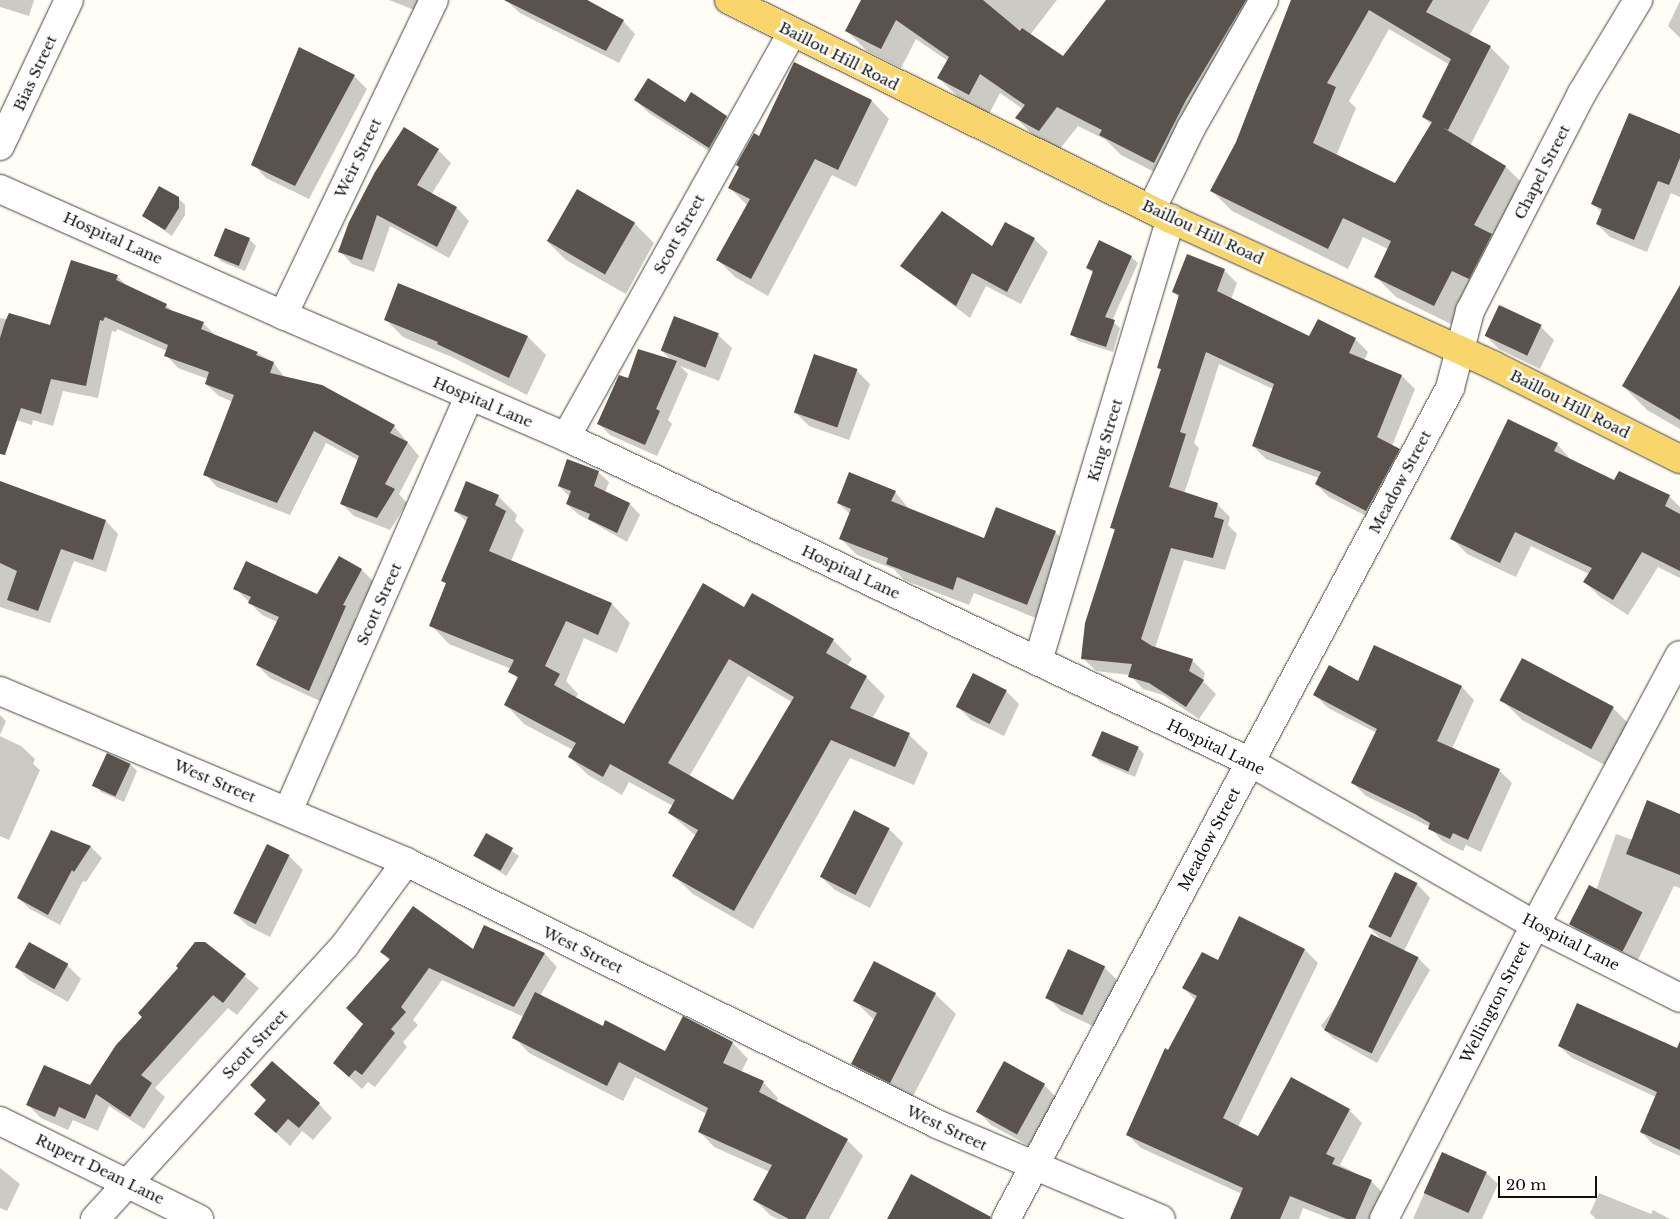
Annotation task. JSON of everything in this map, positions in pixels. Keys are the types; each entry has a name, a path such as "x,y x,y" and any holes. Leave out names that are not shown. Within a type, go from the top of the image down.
{"main road":[{"name":"Baillou Hill Road","path":"729,0 1162,214 1460,350 1680,459"}],"street":[{"name":"Bias Street","path":"0,146 69,0"},
{"name":"Weir Street","path":"283,315 434,0"},
{"name":"King Street","path":"1038,661 1162,214 1191,128 1264,0"},
{"name":"Chapel Street","path":"1460,350 1470,311 1582,92 1638,0"},
{"name":"Scott Street","path":"566,437 792,32"},
{"name":"Hospital Lane","path":"0,189 469,397 566,437 1250,762 1535,925 1680,998"},
{"name":"Meadow Street","path":"1006,1219 1450,388 1460,350"},
{"name":"Scott Street","path":"288,811 469,397"},
{"name":"Wellington Street","path":"1384,1219 1535,925 1680,655"},
{"name":"West Street","path":"0,691 406,862 937,1124 1034,1167 1161,1219"},
{"name":"Scott Street","path":"95,1219 345,945 406,862"},
{"name":"Rupert Dean Lane","path":"0,1121 128,1182 199,1219"}],"building":[{"path":"504,0 587,0 624,20 606,51"},
{"path":"861,0 983,0 1020,31 1022,28 1063,56 1106,0 1246,0 1186,100 1154,163 1099,135 1102,130 1057,107 1039,131 1015,118 1025,105 980,74 969,95 937,78 949,57 896,20 881,49 845,31"},
{"path":"1291,0 1433,0 1426,12 1491,46 1448,130 1442,127 1506,166 1474,225 1492,234 1469,279 1452,271 1434,306 1374,277 1391,241 1343,218 1328,249 1210,191 1236,142","holes":["1369,10 1451,59 1422,117 1432,122 1395,183 1313,143 1336,87 1327,83"]},
{"path":"299,47 355,75 295,186 251,165"},
{"path":"794,62 872,100 838,170 815,159 751,279 716,260 750,199 728,188 739,167 736,165 754,133 759,136"},
{"path":"648,78 685,102 691,92 727,116 709,148 634,100"},
{"path":"1629,113 1680,134 1680,158 1669,185 1658,181 1634,240 1596,224 1602,209 1591,204"},
{"path":"404,127 439,149 417,185 457,207 437,247 377,215 362,260 338,252 349,222 375,172"},
{"path":"159,186 179,197 179,208 165,230 142,216"},
{"path":"577,189 635,222 605,274 547,241"},
{"path":"942,211 992,246 1005,222 1035,238 1007,292 972,273 956,306 900,266"},
{"path":"225,228 250,238 239,266 214,256"},
{"path":"1099,240 1132,256 1105,317 1115,320 1106,347 1070,335 1093,271 1086,268"},
{"path":"1187,254 1225,269 1217,291 1309,336 1318,319 1356,338 1349,353 1402,375 1377,437 1400,449 1366,511 1315,484 1321,472 1252,446 1274,384 1206,352 1180,432 1186,434 1169,487 1218,503 1214,517 1224,520 1213,558 1171,548 1141,639 1152,646 1193,659 1189,671 1204,680 1186,707 1149,683 1128,677 1132,664 1081,659 1085,623 1115,529 1110,528 1161,369 1157,368 1179,295 1172,292"},
{"path":"71,260 118,275 116,280 167,304 165,308 204,322 201,329 258,352 256,355 274,362 270,373 322,385 395,425 390,433 408,442 385,484 395,489 377,518 340,504 359,456 314,431 277,503 203,475 234,395 205,384 209,372 164,356 168,345 105,317 103,321 100,320 86,386 51,379 41,414 21,408 5,455 0,454 0,338 5,322 9,313 50,325"},
{"path":"398,283 528,336 509,378 437,344 438,342 384,320"},
{"path":"1680,285 1680,420 1622,386"},
{"path":"1499,305 1542,325 1527,356 1485,336"},
{"path":"674,316 719,333 706,368 661,351"},
{"path":"638,349 677,361 656,409 660,411 645,445 597,424 619,375 628,378"},
{"path":"814,354 857,369 837,428 794,413"},
{"path":"1508,419 1558,443 1554,451 1614,480 1619,471 1670,495 1665,506 1680,514 1680,571 1642,552 1613,600 1583,582 1592,568 1515,532 1500,563 1450,539"},
{"path":"567,459 599,471 594,486 630,503 617,533 588,519 590,514 566,504 571,491 558,486"},
{"path":"849,472 896,491 891,501 984,538 996,507 1056,531 1027,605 957,577 953,590 886,564 888,558 839,539 851,509 837,503"},
{"path":"0,481 106,520 93,560 61,549 38,611 7,600 17,571 0,563"},
{"path":"466,481 499,495 495,505 506,511 489,551 612,603 598,635 566,621 545,666 560,674 554,685 624,724 703,583 744,607 752,593 834,639 826,653 867,676 850,708 910,733 895,767 831,740 734,911 672,876 698,830 668,813 675,800 610,764 603,777 568,757 576,743 504,705 518,677 508,672 514,660 429,626 446,583 441,581 468,517 454,511","holes":["729,659 794,697 733,800 668,763"]},
{"path":"339,556 362,569 343,605 346,606 309,691 256,665 279,617 248,603 251,597 233,589 246,561 317,594"},
{"path":"1374,645 1462,686 1437,741 1500,769 1468,840 1453,833 1450,839 1428,829 1430,823 1415,814 1351,783 1377,729 1313,695 1329,665 1358,681"},
{"path":"1522,658 1614,707 1591,749 1499,700"},
{"path":"973,673 1007,690 990,724 956,707"},
{"path":"1102,731 1139,747 1128,771 1091,756"},
{"path":"107,753 131,764 115,797 92,786"},
{"path":"1647,800 1680,814 1680,875 1626,854"},
{"path":"854,810 890,828 856,895 820,877"},
{"path":"51,830 91,846 74,872 72,870 48,915 17,898"},
{"path":"486,833 513,848 501,871 473,856"},
{"path":"267,844 289,855 256,924 233,913"},
{"path":"1395,872 1417,883 1391,938 1368,927"},
{"path":"1589,885 1642,912 1622,951 1569,924"},
{"path":"413,906 473,949 484,925 545,953 514,1007 429,968 401,1007 406,1012 391,1029 395,1033 362,1075 355,1070 349,1077 333,1063 363,1024 346,1008 390,959 380,952"},
{"path":"1239,916 1305,949 1223,1118 1258,1136 1291,1077 1350,1109 1326,1154 1335,1158 1332,1164 1372,1180 1355,1219 1347,1219 1290,1196 1280,1219 1230,1219 1243,1188 1126,1135 1165,1048 1168,1050 1197,996 1182,988 1202,952 1218,960"},
{"path":"1371,934 1419,957 1372,1053 1324,1030"},
{"path":"29,942 68,964 54,989 15,967"},
{"path":"195,942 205,942 246,974 223,1003 213,995 141,1075 152,1083 130,1117 96,1094 85,1119 59,1107 55,1117 26,1105 44,1065 90,1085 116,1045 142,1017 138,1013 178,968 176,966"},
{"path":"1068,949 1105,966 1082,1015 1045,998"},
{"path":"874,961 936,993 890,1083 851,1064 877,1013 853,1001"},
{"path":"535,992 603,1026 605,1020 665,1051 683,1016 733,1042 723,1063 764,1081 759,1092 848,1139 805,1219 789,1219 753,1200 772,1165 698,1132 708,1108 619,1062 607,1086 512,1038"},
{"path":"1577,1003 1677,1048 1680,1041 1680,1150 1640,1132 1657,1092 1558,1046"},
{"path":"272,1061 320,1103 299,1128 288,1119 276,1133 254,1114 266,1100 250,1085"},
{"path":"1004,1061 1045,1084 1017,1135 976,1112"},
{"path":"1442,1152 1487,1172 1468,1213 1424,1193"},
{"path":"911,1174 991,1217 990,1219 887,1219"}]}
